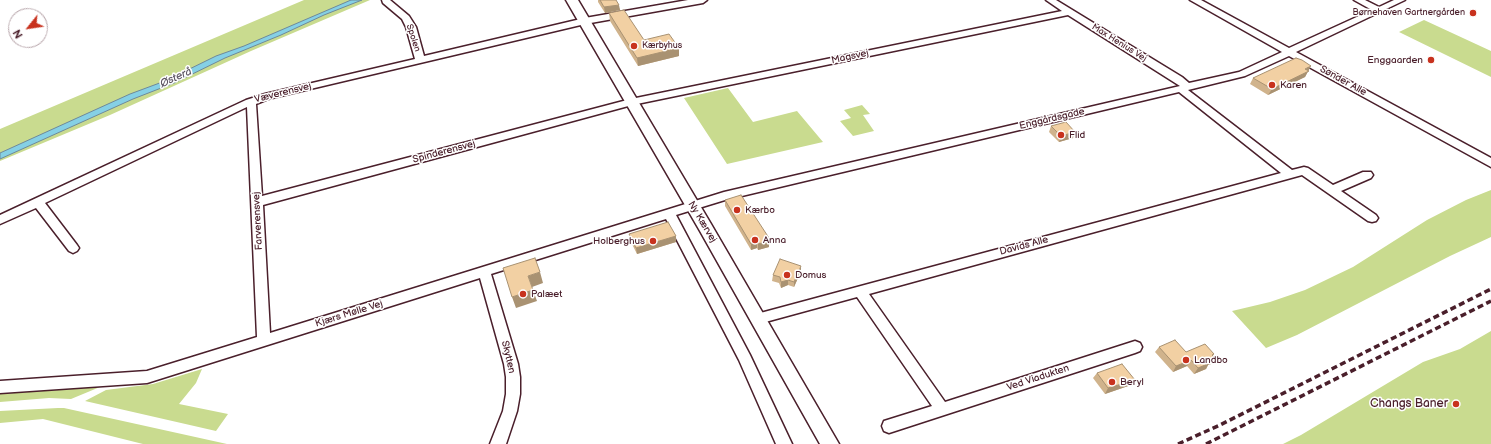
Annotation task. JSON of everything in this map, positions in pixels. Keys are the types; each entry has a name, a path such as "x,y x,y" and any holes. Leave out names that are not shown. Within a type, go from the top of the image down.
{"street":[{"name":"Ny Kærvej","path":"572,0 830,444"},
{"name":"Væverensvej","path":"0,220 250,102 265,97 585,21 703,0"},
{"name":"Max Henius Vej","path":"1050,0 1178,79 1184,88"},
{"name":"Sønder Alle","path":"1194,0 1491,163"},
{"path":"1358,0 1379,10"},
{"name":"Enggårdsgade","path":"693,206 724,196 1242,74 1401,0"},
{"name":"Spolen","path":"386,1 406,18 411,27 420,61"},
{"name":"Magsvej","path":"631,102 1070,12"},
{"path":"1184,88 1290,174"},
{"name":"Farverensvej","path":"250,102 252,105 264,341"},
{"name":"Spinderensvej","path":"257,202 631,102"},
{"name":"Davids Alle","path":"758,319 1304,171 1372,218"},
{"path":"1331,190 1367,175"},
{"path":"38,202 73,248"},
{"name":"Kjærs Mølle Vej","path":"0,387 147,377 693,206"},
{"path":"669,214 745,359 784,444"},
{"name":"Skytten","path":"484,271 511,364 513,377 513,394 510,411 498,444"},
{"path":"860,291 942,409"},
{"name":"Ved Viadukten","path":"889,426 1135,347"}],"green space":[{"path":"304,0 370,0 251,51 110,115 0,161 0,129"},
{"path":"1424,20 1491,51 1491,77 1399,32"},
{"path":"728,88 753,122 797,111 823,142 727,164 684,98"},
{"path":"862,105 870,114 863,115 874,131 853,136 840,121 851,118 844,110"},
{"path":"1491,190 1491,237 1450,256 1297,335 1266,348 1232,311 1270,302 1305,290 1353,267 1427,220 1466,200"},
{"path":"1491,331 1491,444 1283,444 1301,435 1423,362 1460,349"},
{"path":"202,369 196,383 179,404 228,414 216,431 85,401 106,390 153,384"},
{"path":"100,387 71,399 49,398 0,402 0,394"},
{"path":"64,408 227,444 143,444 43,419 0,423 0,411"}],"water":[{"name":"Østerå","path":"351,0 362,0 225,58 174,83 133,99 0,159 0,153 130,94 165,81 216,56 244,46"}],"building":[{"path":"600,0 616,0 619,5 604,7"},
{"path":"624,10 644,40 669,34 679,48 637,58 609,13"},
{"path":"1296,58 1311,66 1305,69 1309,71 1272,89 1253,78"},
{"path":"1066,122 1075,132 1061,136 1051,126"},
{"path":"741,195 769,238 767,239 769,241 751,244 725,200"},
{"path":"668,222 676,236 636,248 629,234"},
{"path":"535,258 540,272 528,276 533,290 512,297 503,268"},
{"name":"Domus","path":"780,259 801,266 794,282 788,280 781,282 780,277 773,275"},
{"path":"1175,340 1186,352 1205,344 1214,354 1212,355 1215,358 1208,361 1210,363 1198,368 1191,360 1176,366 1159,347"},
{"path":"1122,364 1135,380 1108,388 1097,373"}],"railway":[{"path":"1178,444 1220,425 1491,289"},
{"path":"1206,444 1491,301"}],"place":[{"name":"Børnehaven Gartnergården","path":"1473,13"},
{"name":"Kærbyhus","path":"634,46"},
{"name":"Enggaarden","path":"1431,60"},
{"name":"Karen","path":"1272,85"},
{"name":"Flid","path":"1061,135"},
{"name":"Kærbo","path":"737,210"},
{"name":"Anna","path":"755,240"},
{"name":"Holberghus","path":"653,241"},
{"name":"Domus","path":"787,275"},
{"name":"Palæet","path":"523,294"},
{"name":"Landbo","path":"1186,360"},
{"name":"Beryl","path":"1112,382"},
{"name":"Changs Baner","path":"1456,404"}]}
